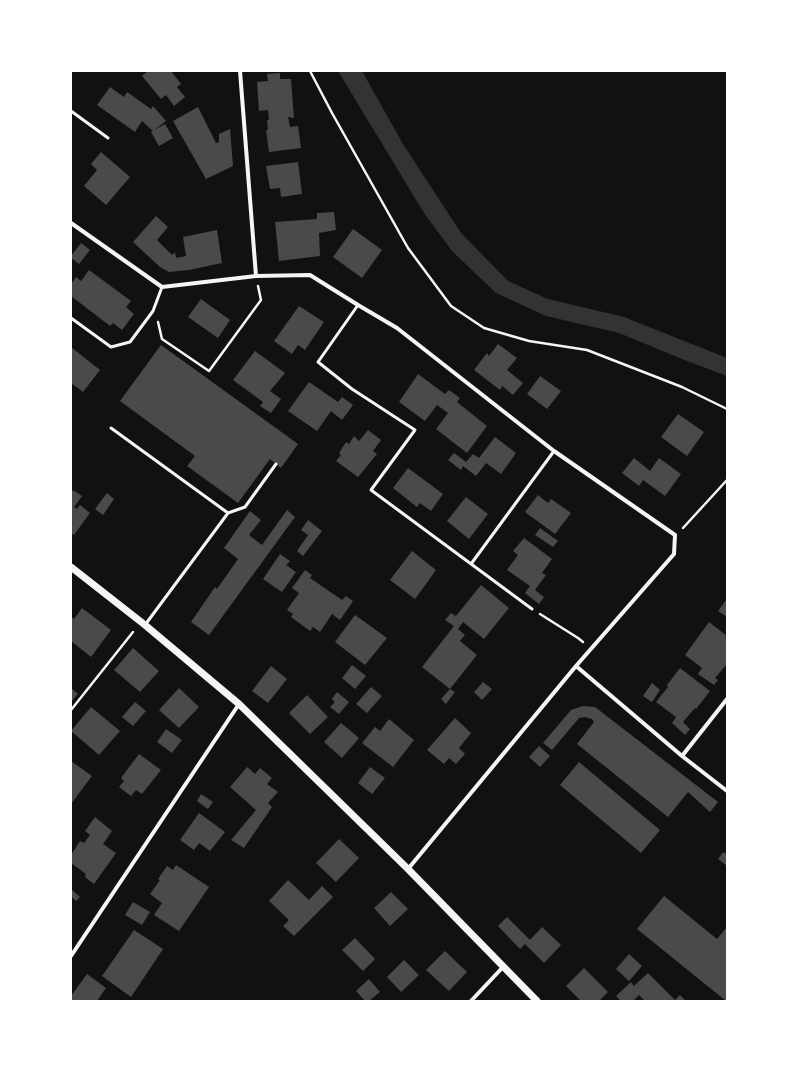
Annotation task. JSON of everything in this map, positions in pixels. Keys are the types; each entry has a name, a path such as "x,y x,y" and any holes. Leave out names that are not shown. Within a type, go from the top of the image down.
{"street":[{"path":"240,71 256,276"},
{"path":"71,223 162,287 256,276 310,275 397,328 554,451 675,535 674,554 576,666 408,869"},
{"path":"71,567 143,623 239,704 408,869 537,1001"},
{"path":"576,666 682,756 727,791"},
{"path":"682,756 727,699"},
{"path":"71,956 239,704"},
{"path":"471,1001 503,967"}],"lane":[{"path":"71,111 108,138"},
{"path":"71,318 111,347 130,342 153,311 162,287"},
{"path":"358,305 318,362 352,389 415,430 371,490 532,609"},
{"path":"110,428 228,513"},
{"path":"471,564 554,451"},
{"path":"143,623 228,513 245,507 276,464"}],"path":[{"path":"310,71 408,248 451,306 484,328 529,341 587,350 682,387 727,409"},
{"path":"153,311 156,316 162,339 209,371 261,300 256,276"},
{"path":"675,535 727,480"},
{"path":"532,609 578,638 591,649"},
{"path":"71,710 143,623"}],"shaded area":[{"path":"338,71 362,71 403,144 461,233 508,281 548,299 624,317 727,358 727,376 619,333 546,316 496,293 452,251 424,213"}],"building":[{"path":"148,71 171,71 181,84 177,87 185,97 174,106 166,95 161,99 142,76"},
{"path":"280,73 280,79 291,79 294,118 288,117 290,127 298,126 301,148 269,152 266,130 268,130 267,120 269,120 268,110 259,111 257,82 268,81 267,74"},
{"path":"110,87 124,97 127,92 151,109 153,106 166,121 153,131 142,121 135,132 97,105"},
{"path":"198,107 216,143 219,142 219,134 230,129 233,166 206,179 173,121"},
{"path":"165,124 173,138 159,146 151,132"},
{"path":"101,152 130,177 106,205 84,186 97,170 91,164"},
{"path":"298,162 302,194 281,197 280,188 270,189 266,166"},
{"path":"334,212 336,230 319,233 320,256 279,261 275,222 317,219 317,213"},
{"path":"156,216 168,227 157,240 172,255 175,252 176,258 186,256 183,237 217,230 222,263 189,270 169,272 160,267 133,242"},
{"path":"353,229 382,250 362,278 333,257"},
{"path":"81,243 90,250 79,264 71,258 71,256"},
{"path":"89,270 131,301 126,307 134,314 122,330 113,323 110,326 71,296 71,284 76,277 81,281"},
{"path":"201,299 230,320 218,338 188,317"},
{"path":"299,306 324,322 305,350 298,345 292,354 274,341"},
{"path":"498,344 517,358 507,370 523,383 513,395 502,386 500,390 474,370 487,353 489,356"},
{"path":"161,345 298,444 281,468 270,459 238,503 187,466 195,456 120,401"},
{"path":"71,347 100,370 83,392 71,383"},
{"path":"255,351 285,373 270,391 281,399 271,413 260,406 263,402 233,380"},
{"path":"418,374 445,394 449,390 460,398 457,402 487,426 467,453 436,429 448,413 437,405 425,421 399,402"},
{"path":"540,376 561,391 547,409 527,394"},
{"path":"309,382 338,402 342,397 353,405 342,420 331,411 317,431 288,411"},
{"path":"678,414 704,432 687,456 661,437"},
{"path":"368,430 381,440 373,451 377,454 358,477 336,461 341,455 339,453 346,442 349,444 354,436 359,441"},
{"path":"495,437 516,453 501,474 486,463 476,476 463,466 461,470 448,460 454,453 466,462 473,454 479,458"},
{"path":"634,458 650,471 659,458 681,474 665,496 643,480 639,486 622,473"},
{"path":"408,468 443,494 431,511 420,503 417,507 393,488"},
{"path":"73,490 82,496 74,507 77,509 80,505 90,513 74,535 71,533 71,493"},
{"path":"107,493 114,499 103,515 95,509"},
{"path":"538,495 548,503 551,499 571,513 555,534 525,512"},
{"path":"466,497 488,514 469,539 447,521"},
{"path":"287,510 295,517 209,635 191,622 215,587 217,589 238,559 224,548 250,511 261,520 249,535 262,545"},
{"path":"308,520 322,531 303,556 297,551 308,535 301,530"},
{"path":"540,528 558,541 553,547 535,535"},
{"path":"524,538 552,559 542,573 546,575 535,590 544,597 539,604 525,593 530,586 507,570 518,555 513,551"},
{"path":"412,551 436,570 415,599 390,580"},
{"path":"280,554 290,561 286,565 296,572 282,592 263,579"},
{"path":"305,570 312,575 310,578 342,600 346,596 353,601 340,620 332,614 320,632 313,627 310,631 291,617 293,614 287,610 299,593 292,588"},
{"path":"481,585 509,608 484,639 463,622 458,629 465,635 460,641 477,655 450,689 422,667 454,626 445,620 451,613 456,616"},
{"path":"727,599 727,617 718,611"},
{"path":"82,608 111,630 91,657 71,641 71,617 74,619"},
{"path":"355,615 387,638 365,665 335,642"},
{"path":"709,622 727,636 727,664 715,678 718,680 714,685 698,674 702,668 685,655"},
{"path":"133,648 159,671 140,692 114,670"},
{"path":"352,665 366,676 355,689 342,678"},
{"path":"271,666 287,679 268,703 252,691"},
{"path":"680,668 710,691 696,709 695,708 683,722 690,729 685,735 672,723 676,717 656,702"},
{"path":"483,682 492,689 482,700 474,692"},
{"path":"652,683 660,690 652,702 643,696"},
{"path":"371,687 382,696 367,713 356,704"},
{"path":"71,688 78,694 71,702"},
{"path":"179,688 199,707 179,728 159,710"},
{"path":"450,689 455,692 446,704 441,699"},
{"path":"337,692 349,702 339,714 330,707 335,702 332,699"},
{"path":"307,695 328,717 310,734 289,713"},
{"path":"135,702 146,711 133,726 122,717"},
{"path":"583,706 595,707 718,802 710,812 688,792 668,817 577,744 594,722 592,719 585,717 579,718 552,750 543,743 571,710"},
{"path":"91,707 120,731 99,755 71,731"},
{"path":"455,718 471,733 459,748 465,754 456,764 449,758 444,764 427,750"},
{"path":"389,719 414,740 393,767 362,743 375,727 380,731"},
{"path":"341,723 359,738 342,758 324,742"},
{"path":"166,729 182,740 172,753 157,742"},
{"path":"539,746 550,756 540,767 529,757"},
{"path":"139,754 161,770 142,794 136,790 131,796 119,787 124,781 121,778"},
{"path":"71,761 92,776 71,804"},
{"path":"579,762 660,830 641,853 560,785"},
{"path":"247,767 255,774 260,768 272,778 267,784 278,792 268,803 272,807 244,848 231,840 256,810 230,787"},
{"path":"370,767 385,778 372,794 358,783"},
{"path":"201,794 213,802 208,809 197,801"},
{"path":"199,813 225,832 210,851 199,843 194,850 180,840"},
{"path":"95,817 112,831 103,844 116,853 94,884 85,877 86,874 71,863 71,855 80,841 84,843 90,835 85,831"},
{"path":"339,839 359,858 336,882 316,863"},
{"path":"723,852 727,854 727,866 718,859"},
{"path":"176,865 209,887 179,931 154,915 162,903 150,894 160,880 158,879 167,866 173,870"},
{"path":"288,880 309,900 322,886 333,897 294,936 283,926 289,920 269,901"},
{"path":"71,889 80,897 76,901 71,896"},
{"path":"391,892 408,909 390,926 374,908"},
{"path":"664,896 717,939 727,927 727,1001 637,929"},
{"path":"133,902 150,912 142,925 125,915"},
{"path":"507,917 530,940 542,927 561,945 544,963 525,944 520,949 498,926"},
{"path":"134,930 163,949 131,997 102,976"},
{"path":"355,938 375,959 363,971 342,950"},
{"path":"445,951 467,972 449,991 426,970"},
{"path":"629,954 642,966 629,981 616,969"},
{"path":"404,960 419,975 401,992 387,977"},
{"path":"584,968 608,992 599,1001 581,1001 566,986"},
{"path":"648,973 675,1000 680,995 686,1001 645,1001 639,995 633,1001 621,1001 616,996 631,982 634,986"},
{"path":"87,974 106,988 97,1001 71,1001 71,996"},
{"path":"369,979 380,992 369,1001 365,1001 356,991"}]}
